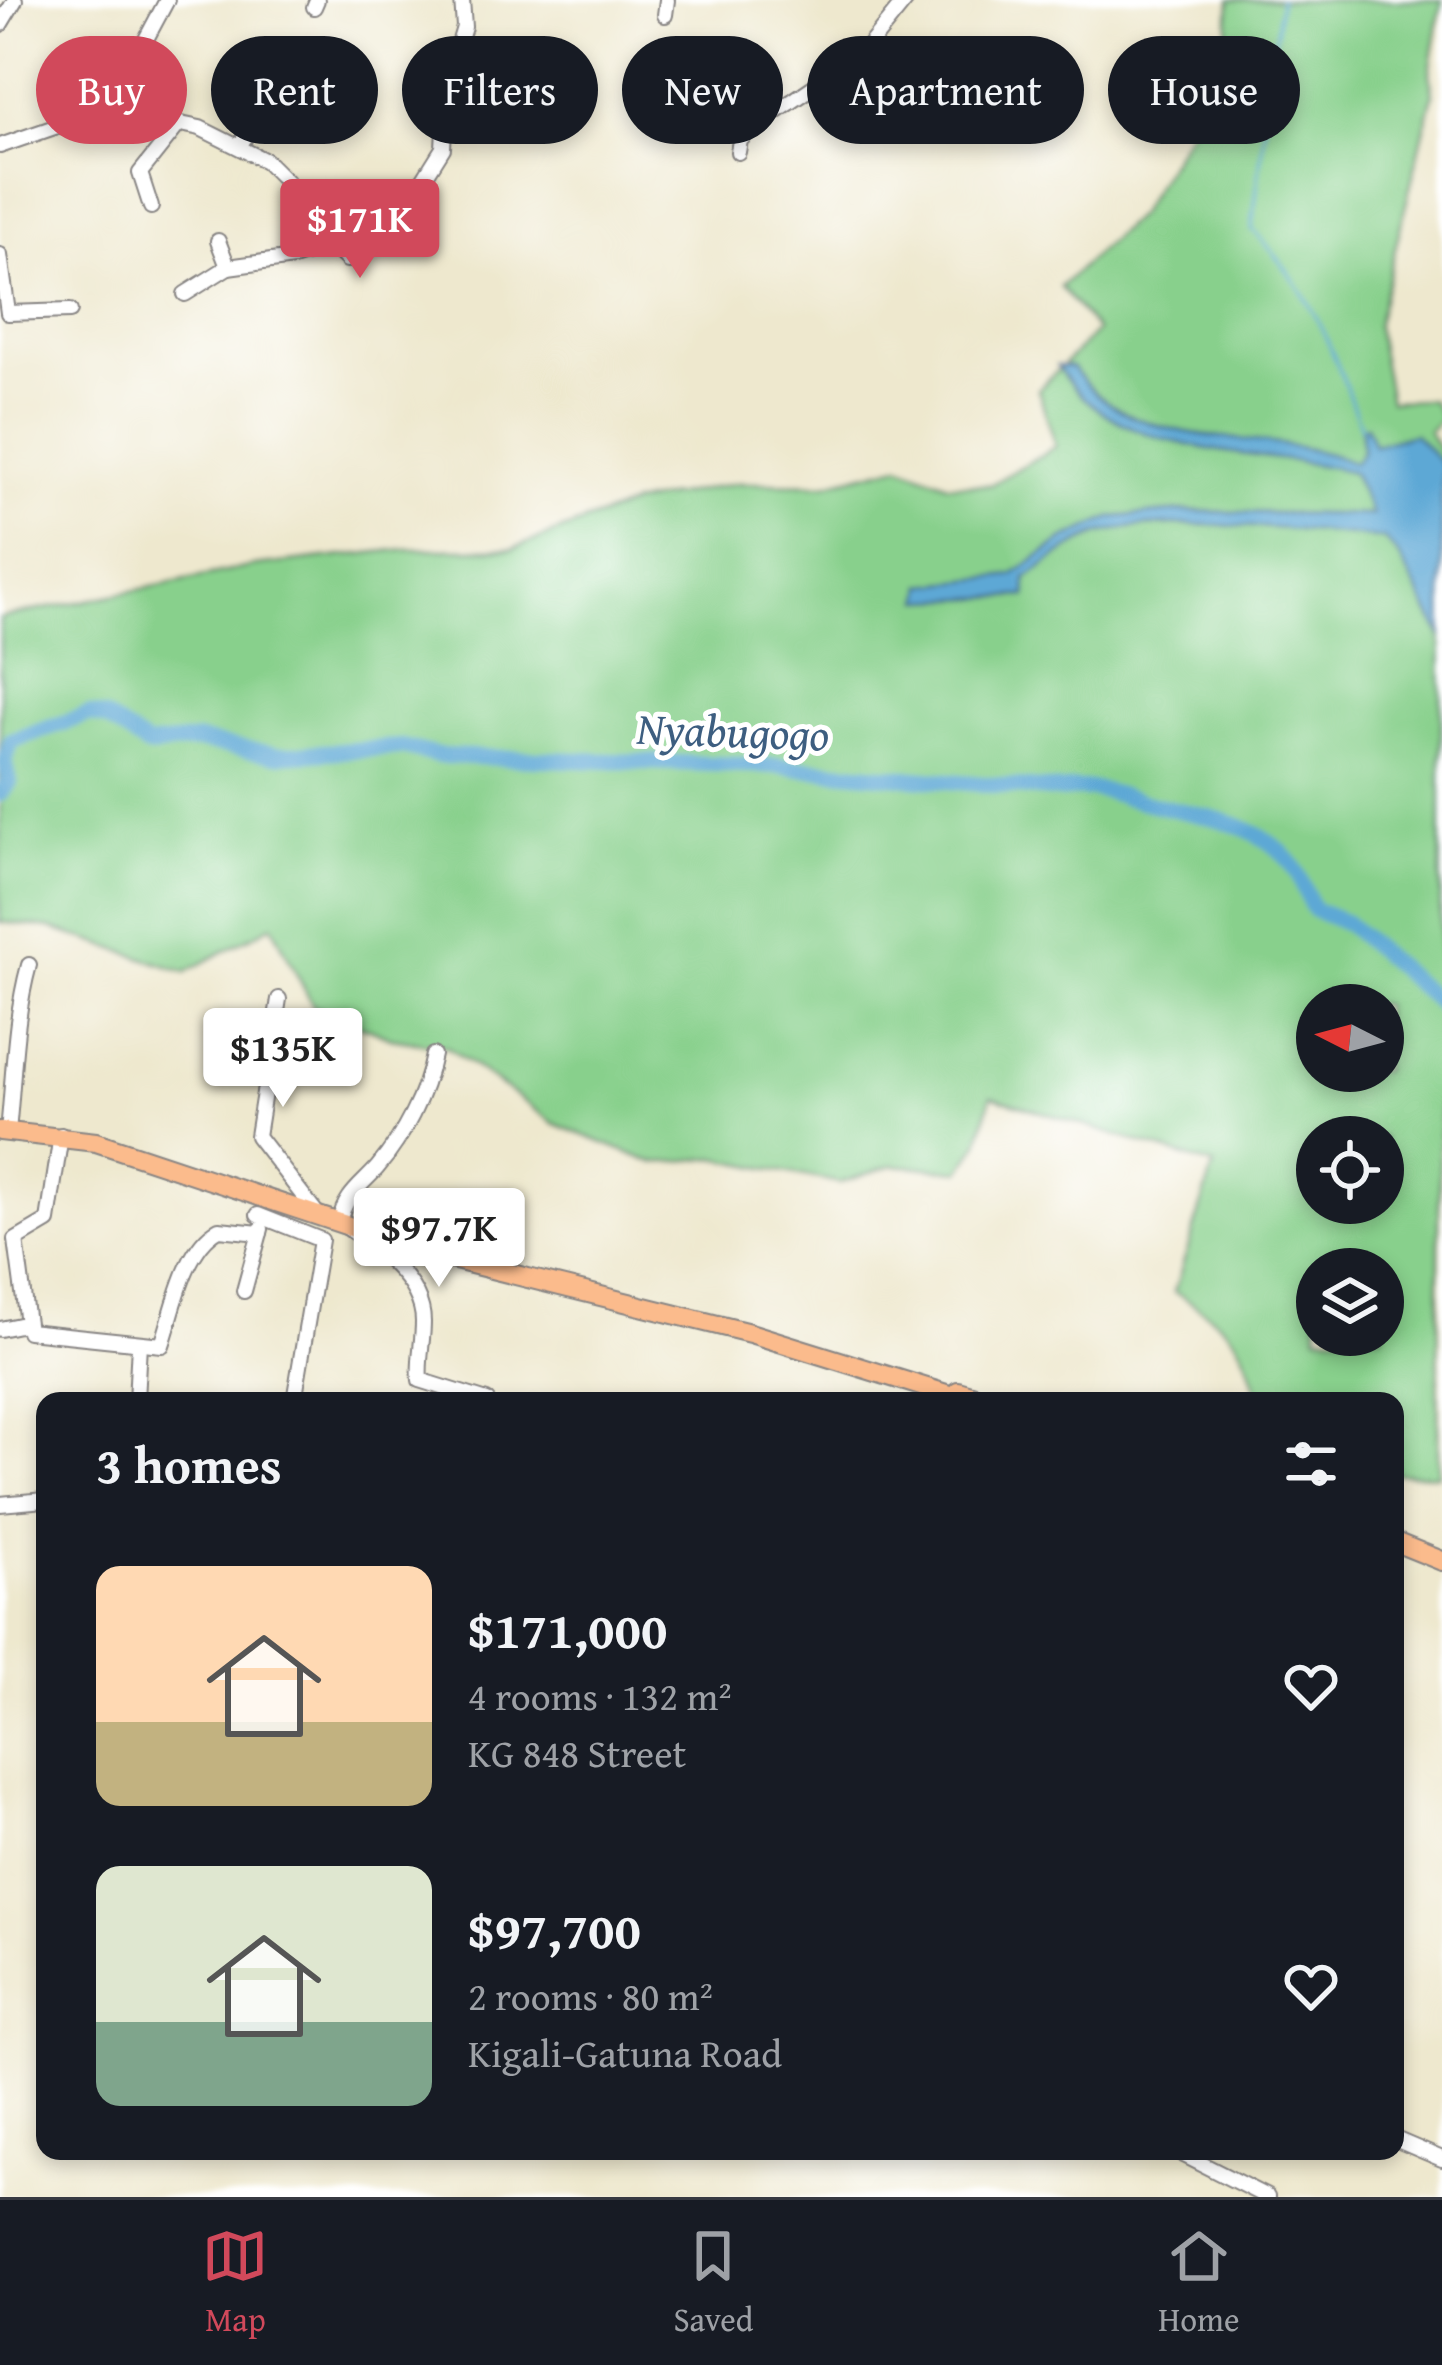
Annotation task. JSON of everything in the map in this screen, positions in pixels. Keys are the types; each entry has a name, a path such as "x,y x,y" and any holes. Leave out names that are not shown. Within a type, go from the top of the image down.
{"highway":[{"path":"4,1131 61,1135 521,1279 749,1333 942,1392"},
{"path":"890,1375 957,1392"},
{"path":"1404,1546 1442,1561"},
{"path":"1404,1556 1442,1570"}],"street":[{"path":"0,25 15,0"},
{"path":"148,36 167,0"},
{"path":"187,127 238,146 277,170 303,215 343,259 352,257 403,212 442,148 446,87 462,39 462,0"},
{"path":"738,152 740,140 753,128 862,53 905,0"},
{"path":"0,146 36,133"},
{"path":"151,207 140,173 163,144"},
{"path":"218,241 228,267"},
{"path":"185,294 228,267 293,258 332,245"},
{"path":"0,254 8,313 70,311"},
{"path":"4,1131 17,1072 16,1017 29,965"},
{"path":"279,999 257,1136 318,1216"},
{"path":"433,1055 421,1099 376,1169 350,1192 339,1222 381,1251 416,1299 423,1322 420,1380 458,1392"},
{"path":"61,1135 48,1221 16,1240 24,1324 34,1332 162,1345 186,1274 213,1231 260,1233"},
{"path":"244,1291 260,1233 259,1215 247,1191"},
{"path":"259,1215 321,1240 296,1392"},
{"path":"0,1329 24,1324"},
{"path":"136,1392 139,1343"},
{"path":"0,1504 36,1501"},
{"path":"1404,2143 1442,2159"},
{"path":"1194,2160 1267,2197"}],"green space":[{"path":"1230,0 1442,0 1430,72 1433,94 1376,327 1390,401 1431,400 1442,418 1428,431 1442,454 1438,1475 1404,1473 1404,1392 1256,1392 1248,1362 1232,1335 1174,1292 1214,1166 991,1096 979,1143 961,1171 893,1165 840,1183 715,1158 654,1163 555,1124 447,1047 391,1038 313,1006 272,925 186,972 51,928 0,922 0,618 255,566 405,549 512,549 633,504 736,483 825,484 900,465 948,484 990,485 1056,446 1038,390 1097,331 1060,287 1138,214 1181,144 1300,144 1300,36 1228,36"}],"water":[{"path":"1057,366 1072,367 1099,396 1130,415 1166,428 1282,444 1354,463 1362,452 1361,428 1366,426 1374,445 1414,434 1442,464 1442,636 1399,556 1384,539 1281,529 1196,525 1123,529 1088,539 1026,579 1027,596 922,600 924,585 1013,575 1063,540 1113,517 1184,511 1372,515 1352,472 1151,435 1115,420 1083,397"}],"waterway":[{"path":"1280,0 1252,229 1306,298 1361,428"},
{"name":"Nyabugogo","path":"0,794 10,782 5,762 11,741 89,714 106,718 147,746 198,741 277,755 402,747 438,756 779,766 1061,791 1096,790 1225,822 1259,836 1289,860 1314,910 1346,923 1442,1006"}]}
